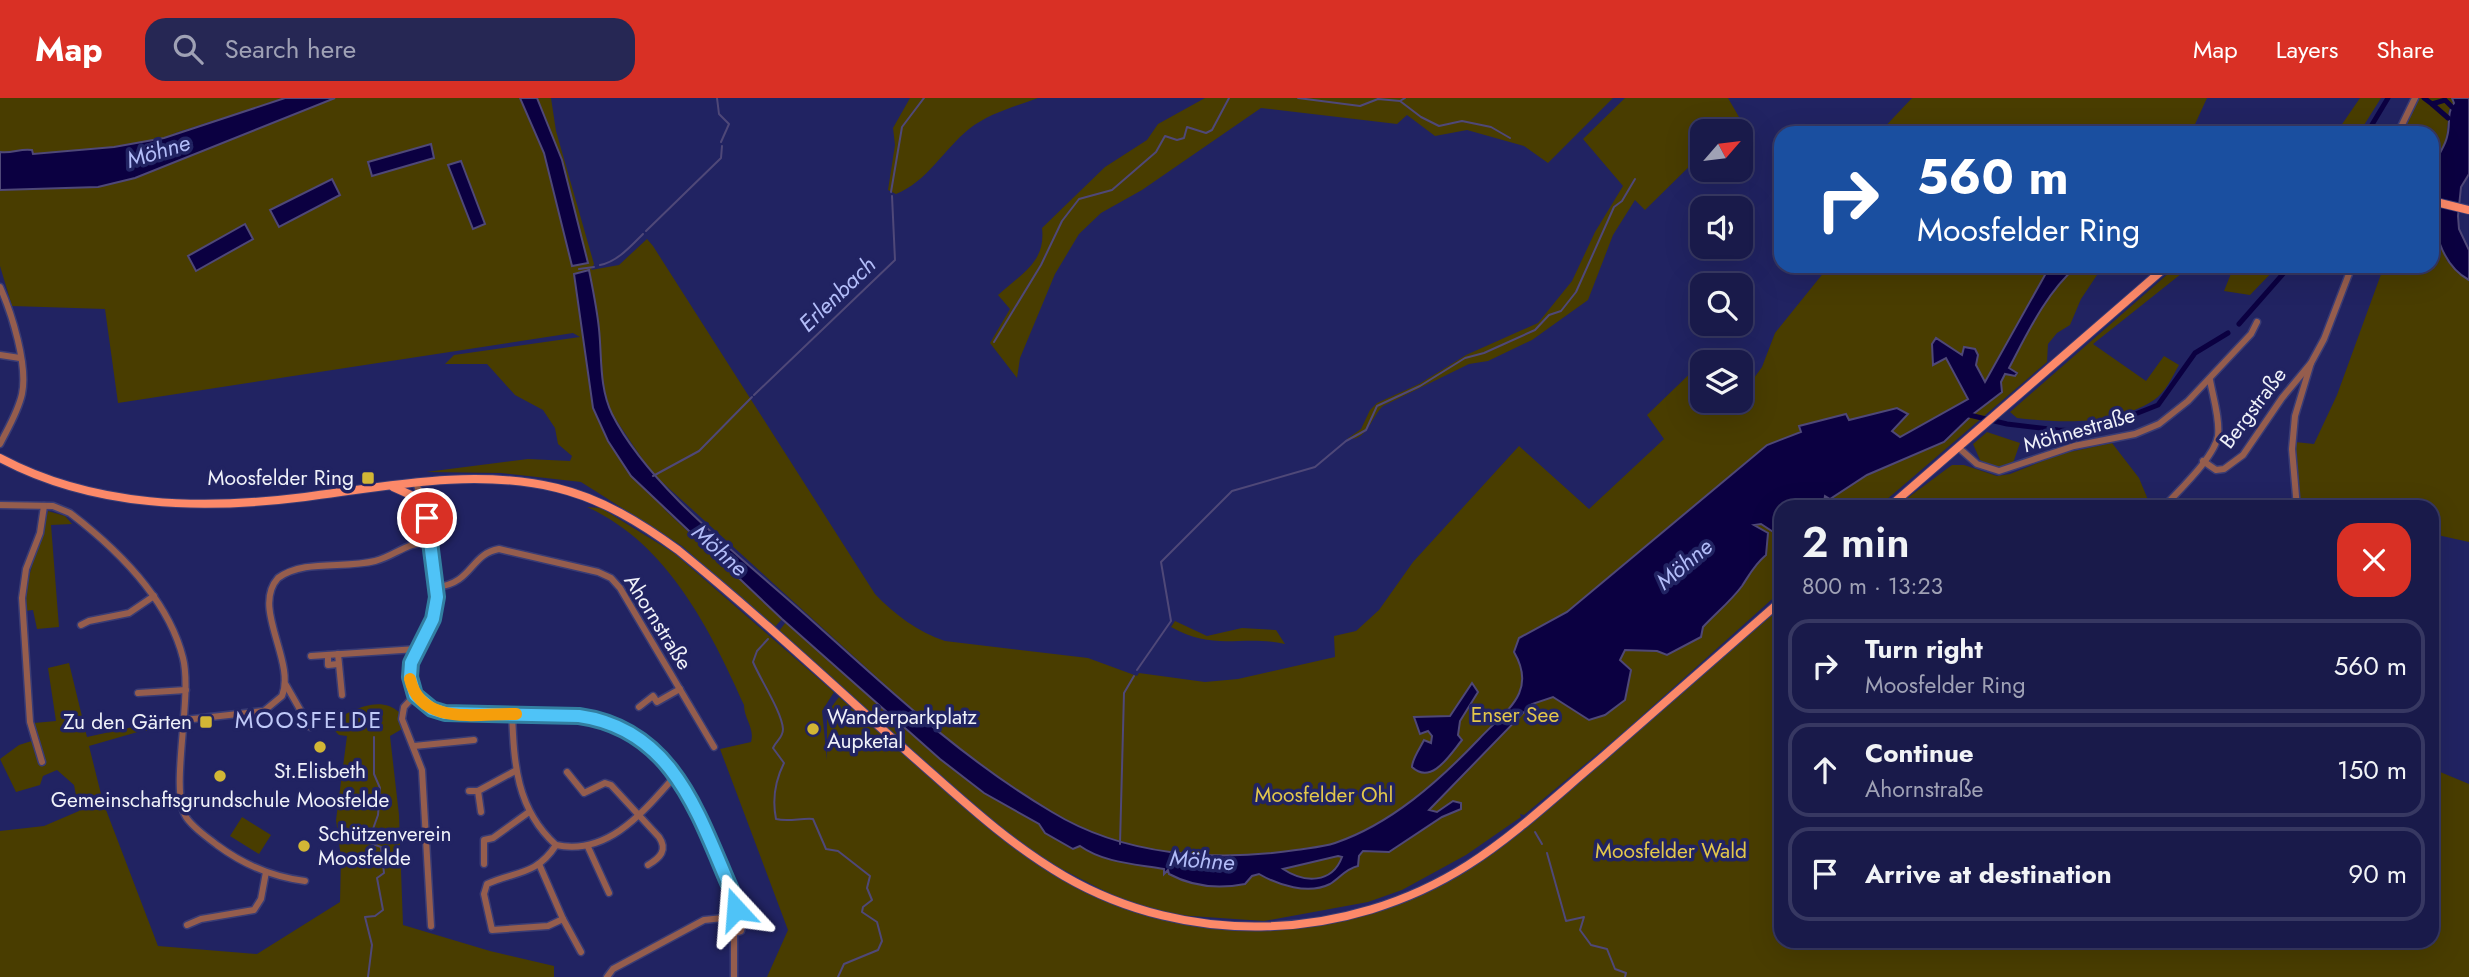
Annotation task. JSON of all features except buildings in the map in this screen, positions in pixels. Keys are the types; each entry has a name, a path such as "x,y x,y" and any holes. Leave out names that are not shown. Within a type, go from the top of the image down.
{"main road":[{"path":"2439,203 2468,210"},
{"path":"1897,500 2159,273"},
{"path":"0,458 77,487 158,503 244,504 416,482 471,479 530,483 582,496 622,513 697,566 970,807 1036,858 1067,878 1130,906 1195,922 1234,926 1296,925 1340,918 1400,900 1469,865 1534,816 1774,607"},
{"path":"391,485 422,500"}],"street":[{"path":"2401,126 2414,99"},
{"name":"Bergstraße","path":"2210,380 2217,436 2203,461 2220,470 2243,455 2282,398 2311,363 2349,273"},
{"path":"0,444 21,397 20,358 11,313 1,289"},
{"name":"Möhnestraße","path":"1959,448 1987,469 2011,469 2074,446 2147,429 2178,409 2210,380 2251,334 2257,322"},
{"path":"0,355 20,358"},
{"path":"2296,500 2292,449 2295,416 2311,363"},
{"path":"2170,500 2203,461"},
{"path":"416,482 431,542 437,587 433,619 417,649 410,671 415,695 439,712 574,716 607,723 645,745 676,775 705,828 737,903 736,912 744,923 741,931 734,934 723,929 723,918"},
{"path":"0,505 62,509 77,518 154,596 178,644 186,675 180,799 185,815 225,851 266,872 305,881"},
{"path":"42,762 30,722 22,598 26,569 40,533 44,506"},
{"path":"310,727 286,685 269,598 278,578 298,569 376,560 405,545 431,542"},
{"name":"Ahornstraße","path":"437,587 457,583 483,555 499,549 606,575 620,588 714,747"},
{"path":"81,625 129,612 154,596"},
{"path":"311,656 417,649"},
{"path":"338,654 342,695"},
{"path":"328,655 328,665 338,664"},
{"path":"184,720 264,711 279,701 286,685"},
{"name":"Ahornstraße","path":"639,707 653,696 657,702 680,689"},
{"path":"138,693 186,690"},
{"path":"415,695 402,714 422,770 429,846 431,926"},
{"path":"512,713 515,771 529,812 556,845 588,847 606,840 638,815 676,775"},
{"path":"414,746 474,740"},
{"path":"469,791 478,791 515,771"},
{"path":"567,772 584,793 609,783 638,815 663,845 660,857 648,865"},
{"path":"478,791 481,812"},
{"path":"484,864 484,841 493,838 529,812"},
{"path":"556,845 540,864 525,873 487,884 484,894 492,930 537,927 563,919"},
{"path":"588,847 609,893"},
{"path":"540,864 563,919 581,952"},
{"path":"187,925 201,919 254,909 260,904 266,872"},
{"path":"607,977 613,969 704,920 723,918 736,912"},
{"path":"734,934 734,977"}],"green space":[{"name":"Moosfelder Ohl","path":"0,98 285,98 172,134 333,98 551,98 556,131 594,264 591,270 619,265 647,239 875,594 890,609 907,622 945,641 1088,658 1137,676 1139,673 1205,682 1238,679 1335,657 1334,636 1356,631 1379,610 1413,562 1519,446 1589,509 1664,439 1647,415 1690,374 1690,413 1753,413 1753,379 1762,367 1775,333 1823,273 2098,273 2081,299 2070,325 2057,333 2048,344 2047,362 1886,500 1774,500 1774,597 1625,731 1524,815 1520,814 1521,817 1466,855 1402,890 1368,902 1264,921 1176,915 1126,902 1046,861 1002,830 779,631 786,622 926,746 938,733 651,472 610,411 602,381 599,330 593,386 632,470 666,511 782,619 774,628 682,546 581,482 501,473 426,472 528,459 570,461 572,456 558,444 555,428 543,410 515,395 487,364 445,364 454,355 580,337 573,333 118,403 105,309 12,306 0,266 0,190 98,187 115,183 0,187"},
{"path":"910,98 1038,98 977,123 917,182 896,194 888,190 895,145 893,128"},
{"path":"1205,98 1613,98 1548,163 1524,146 1467,130 1435,136 1407,115 1397,124 1261,108 1142,190 1101,213 1079,234 1055,274 1020,358 1017,378 990,343 1010,309 998,295 1024,273 1036,258 1042,240 1042,228 1105,167 1147,140 1158,124"},
{"path":"1625,98 1728,98 1739,117 1690,119 1690,166 1645,210 1635,200 1613,235 1588,300 1532,340 1488,361 1469,364 1383,406 1360,436 1347,439 1361,429 1370,410 1377,403 1419,384 1466,355 1538,323 1572,281 1595,232 1623,186 1583,139"},
{"path":"1912,98 2207,98 2194,126 1886,126"},
{"path":"2360,98 2381,98 2363,126 2341,126"},
{"path":"2419,98 2452,98 2455,103 2449,110 2446,142 2439,155 2439,126 2401,126"},
{"path":"2439,231 2447,261 2469,280 2469,542 2439,535 2439,500 2299,500 2295,442 2314,444 2337,395 2381,273 2439,273"},
{"path":"2169,273 2182,273 2093,344 2146,381 2164,356 2179,365 2158,397 2122,414 2087,421 2017,418 2010,412"},
{"path":"2231,273 2271,273 2250,295 2224,291"},
{"path":"1987,432 2020,443 2013,463 1995,468 1980,460 1973,444"},
{"path":"2112,443 2139,478 2148,500 1905,500 1952,465 1964,465 1997,476 2010,474 2060,454"},
{"name":"Moosfelder Wald","path":"587,507 601,508 674,553 834,692 822,711 827,760 827,713 839,697 995,829 1067,878 1162,915 1274,927 1383,907 1466,868 1774,606 1774,948 2439,948 2439,772 2469,784 2469,977 767,977 788,930 720,749 751,742 752,732 744,705 716,647 683,591 663,565 640,542"},
{"path":"48,511 65,516 72,524 51,525 59,627 37,629 33,610 25,611 26,598 30,573"},
{"path":"1175,621 1207,636 1242,628 1276,630 1285,644 1201,639 1171,627"},
{"path":"69,663 87,737 142,725 177,728 177,731 141,731 89,746 103,802 158,946 257,954 340,902 341,858 336,820 347,736 339,735 328,724 363,707 382,704 399,712 402,729 390,736 399,815 403,925 490,951 554,966 554,977 0,977 0,831 44,826 79,811 74,785 57,770 43,776 40,785 16,792 0,759 19,745 38,739 34,723 56,721 48,668"},
{"path":"242,817 271,835 259,854 230,836"}],"water":[{"name":"Möhne","path":"285,98 335,98 135,178 98,187 0,190 0,152 32,150 33,154 114,147 164,138"},
{"path":"520,98 537,98 562,160 588,263 572,266 544,153"},
{"path":"2452,98 2469,98 2469,174 2461,187 2458,216 2459,229 2469,250 2469,280 2457,271 2447,258 2439,241 2439,156 2447,137 2450,111 2454,103"},
{"path":"431,144 434,158 372,176 368,162"},
{"path":"461,161 485,224 473,229 448,165"},
{"path":"332,179 340,195 279,227 270,210"},
{"path":"245,224 253,239 196,271 188,256"},
{"name":"Enser See","path":"589,270 598,322 603,383 612,414 650,469 701,522 926,721 1019,791 1080,827 1109,838 1139,847 1202,855 1265,854 1335,843 1376,825 1395,813 1464,755 1508,710 1520,690 1522,679 1514,652 1519,638 1567,612 1767,445 1801,432 1799,426 1846,414 1849,420 1897,408 1908,414 1892,431 1900,437 1968,399 1946,358 1933,365 1932,344 1936,338 1962,355 1964,347 1975,349 1978,355 1976,365 1985,382 2046,273 2070,273 2038,314 2009,368 2017,373 2015,376 2005,374 2001,382 2002,392 1972,415 1944,442 1867,475 1830,499 1825,496 1824,500 1774,500 1774,532 1761,524 1754,525 1768,533 1766,555 1742,586 1703,627 1701,637 1667,655 1657,651 1625,650 1620,660 1631,670 1625,700 1605,715 1589,720 1553,697 1532,704 1429,810 1437,812 1453,801 1461,803 1461,809 1442,817 1389,852 1363,851 1359,856 1358,866 1346,871 1330,884 1303,889 1275,882 1259,874 1252,876 1245,884 1206,886 1187,882 1169,874 1168,870 1164,874 1164,869 1099,856 1080,846 1073,849 1045,833 1039,824 984,793 940,759 782,619 631,476 608,441 593,408 574,274","holes":["1342,857 1332,872 1317,878 1300,877 1283,869"]},
{"path":"1472,683 1478,692 1460,721 1458,735 1462,740 1440,766 1427,773 1419,772 1412,767 1415,757 1424,740 1431,743 1432,736 1428,731 1420,734 1414,717 1450,716"}],"waterway":[{"path":"717,98 719,114 729,124 721,142"},
{"name":"Erlenbach","path":"891,192 902,127 924,98"},
{"path":"994,342 1041,265 1062,221 1079,199 1112,190 1156,152 1165,136 1177,140 1184,138 1187,127 1206,133 1212,130 1229,98"},
{"path":"1298,98 1360,106 1378,99 1400,101 1405,98"},
{"path":"2371,126 2388,98"},
{"path":"2424,98 2432,104 2445,100 2452,107"},
{"path":"1400,101 1421,117 1439,126 1462,121 1491,127 1510,138"},
{"path":"2432,104 2448,118"},
{"path":"646,231 721,158 722,146"},
{"path":"1137,670 1171,621 1161,562 1232,491 1315,467 1346,441 1366,430 1377,406 1420,386 1465,358 1484,353 1535,330 1549,315 1561,311 1576,292 1614,207 1622,201 1635,179"},
{"name":"Erlenbach","path":"754,395 895,260 892,196"},
{"path":"600,265 618,257 643,234"},
{"path":"579,269 594,267"},
{"path":"2239,324 2284,273"},
{"path":"1965,414 2007,424 2058,430 2080,431 2110,424 2158,405 2195,353 2228,333"},
{"name":"Erlenbach","path":"653,476 699,451 752,397"},
{"path":"768,639 757,651 753,662 782,722 782,735 773,748 784,763 775,790 776,819 813,819 826,849 838,851 870,876 867,888 872,900 863,907 862,912 877,922 882,941 878,950 844,964 838,977"},
{"path":"1120,844 1124,693 1134,676"},
{"path":"368,977 372,945 365,917 375,916 383,910 377,878 384,873 381,847 369,840 378,815 380,788 374,774 374,737"},
{"path":"1535,832 1542,844"},
{"path":"1547,853 1566,921 1584,917 1580,930 1591,945 1607,949 1615,969 1626,973 1625,977"}],"slow traffic":[{"path":"410,679 420,701 439,712 516,714"}],"place":[{"name":"Moosfelder Ring","path":"368,478"},
{"name":"Zu den Gärten","path":"206,722"},
{"name":"Wanderparkplatz Aupketal","path":"813,729"},
{"name":"St.Elisbeth","path":"320,747"},
{"name":"Gemeinschaftsgrundschule Moosfelde","path":"220,776"},
{"name":"Schützenverein Moosfelde","path":"304,846"}],"district":[{"name":"MOOSFELDE","path":"309,720"}],"route":[{"path":"427,518 437,597 433,619 411,663 410,677 415,695 426,706 439,712 579,716 599,720 633,736 672,769 690,795 737,903 736,909"}]}
